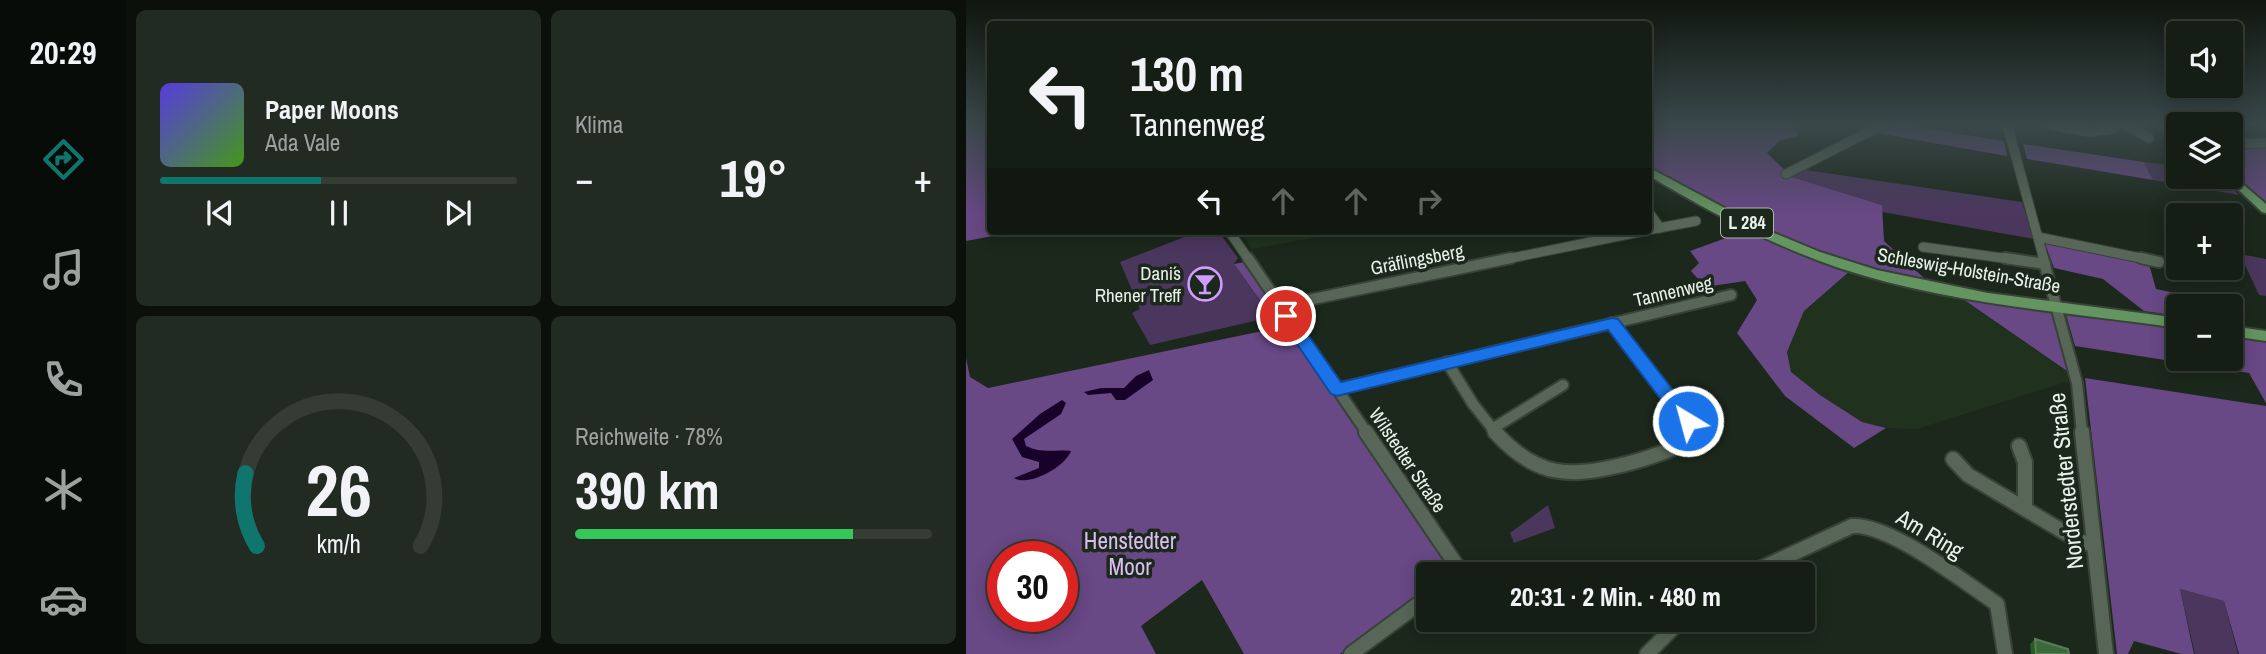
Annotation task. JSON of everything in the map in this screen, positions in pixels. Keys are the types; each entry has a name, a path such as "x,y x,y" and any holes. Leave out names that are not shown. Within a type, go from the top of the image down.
{"main road":[{"name":"Schleswig-Holstein-Straße","path":"1652,172 1723,212 1849,266 1909,282 2166,321"},
{"path":"2243,189 2266,210"},
{"path":"2243,333 2266,336"}],"street":[{"path":"1786,174 1824,155"},
{"name":"Norderstedter Straße","path":"2015,155 2077,383 2106,654"},
{"path":"1652,217 1660,228"},
{"name":"Gräflingsberg","path":"1652,229 1696,220"},
{"name":"Wilstedter Straße","path":"1231,235 1453,562"},
{"name":"Gräflingsberg","path":"1279,306 1622,235"},
{"path":"2038,237 2159,262"},
{"path":"1923,247 2045,264"},
{"name":"Tannenweg","path":"1337,389 1731,295"},
{"path":"1447,362 1467,397 1492,429 1521,457 1540,468 1563,473 1590,473 1675,449 1691,439 1688,421 1612,323"},
{"path":"1492,429 1563,385"},
{"path":"2019,446 2025,462 2025,509"},
{"path":"1953,459 1968,475 2080,541 2094,545"},
{"name":"Am Ring","path":"1775,562 1852,526 1876,528 1901,541 1997,604 2005,654"},
{"path":"1351,654 1416,606"},
{"path":"1647,654 1669,632"}],"shaded area":[{"path":"2144,162 2166,165 2166,182 2153,180"},
{"path":"1806,170 2022,202 2034,239 1882,212 1882,205 1792,177"},
{"path":"2205,189 2233,189 2239,195"},
{"path":"1190,235 1221,235 1238,258 1234,264 1266,310 1262,312 1267,318 1150,345 1132,313 1140,309 1120,262"},
{"path":"1243,235 1327,235 1252,249"},
{"path":"2243,255 2266,259 2266,296 2259,295 2243,260"},
{"path":"1850,271 1958,296 2067,372 2069,381 1917,429 1886,428 1862,422 1820,395 1791,372 1787,352 1804,311"},
{"path":"1149,370 1153,380 1125,400 1116,400 1111,393 1088,395 1084,392 1101,388 1124,388 1136,376"},
{"path":"1062,400 1066,403 1061,414 1024,439 1026,446 1043,451 1071,451 1062,463 1046,474 1028,480 1014,478 1039,468 1039,462 1022,457 1012,439 1040,414"},
{"path":"1548,505 1555,528 1514,543 1510,533"},
{"path":"2180,589 2224,601 2238,654 2195,654"}],"green space":[{"path":"966,155 987,155 987,235 998,235 966,241"},
{"path":"1652,155 1769,155 1792,177 1882,205 1884,241 1925,279 1858,264 1804,311 1787,352 1791,372 1820,395 1862,422 1886,428 1854,448 1785,396 1737,333 1757,300 1745,281 1705,287 1691,271 1699,263 1690,251 1748,230 1652,177"},
{"path":"2026,155 2094,155 2144,162 2153,180 2027,159"},
{"path":"2243,155 2266,155 2266,202 2243,182"},
{"path":"2044,241 2149,264 2156,289 2179,294 2166,294 2166,314 2144,311 2103,279 2054,268"},
{"path":"1245,262 1268,292 1282,318 1270,321 1261,312 1266,309 1234,264"},
{"path":"1960,297 2052,311 2067,371"},
{"path":"2065,311 2166,324 2166,360 2075,346"},
{"name":"Henstedter Moor","path":"1287,326 1443,549 1442,562 1416,562 1416,596 1340,654 1244,654 1202,580 1141,626 1156,654 966,654 966,358 970,377 988,388"},
{"path":"2243,336 2266,339 2266,403 2249,373 2236,371 2243,371"},
{"path":"2085,378 2266,406 2266,654 2239,654 2224,601 2180,589 2194,654 2181,654 2134,641 2128,654 2117,654"}],"building":[{"path":"2035,639 2068,649 2069,654 2036,654"}],"place":[{"name":"Dani´s Rhener Treff","path":"1205,284"}],"route":[{"path":"1286,316 1337,389 1612,323 1688,421"}]}
